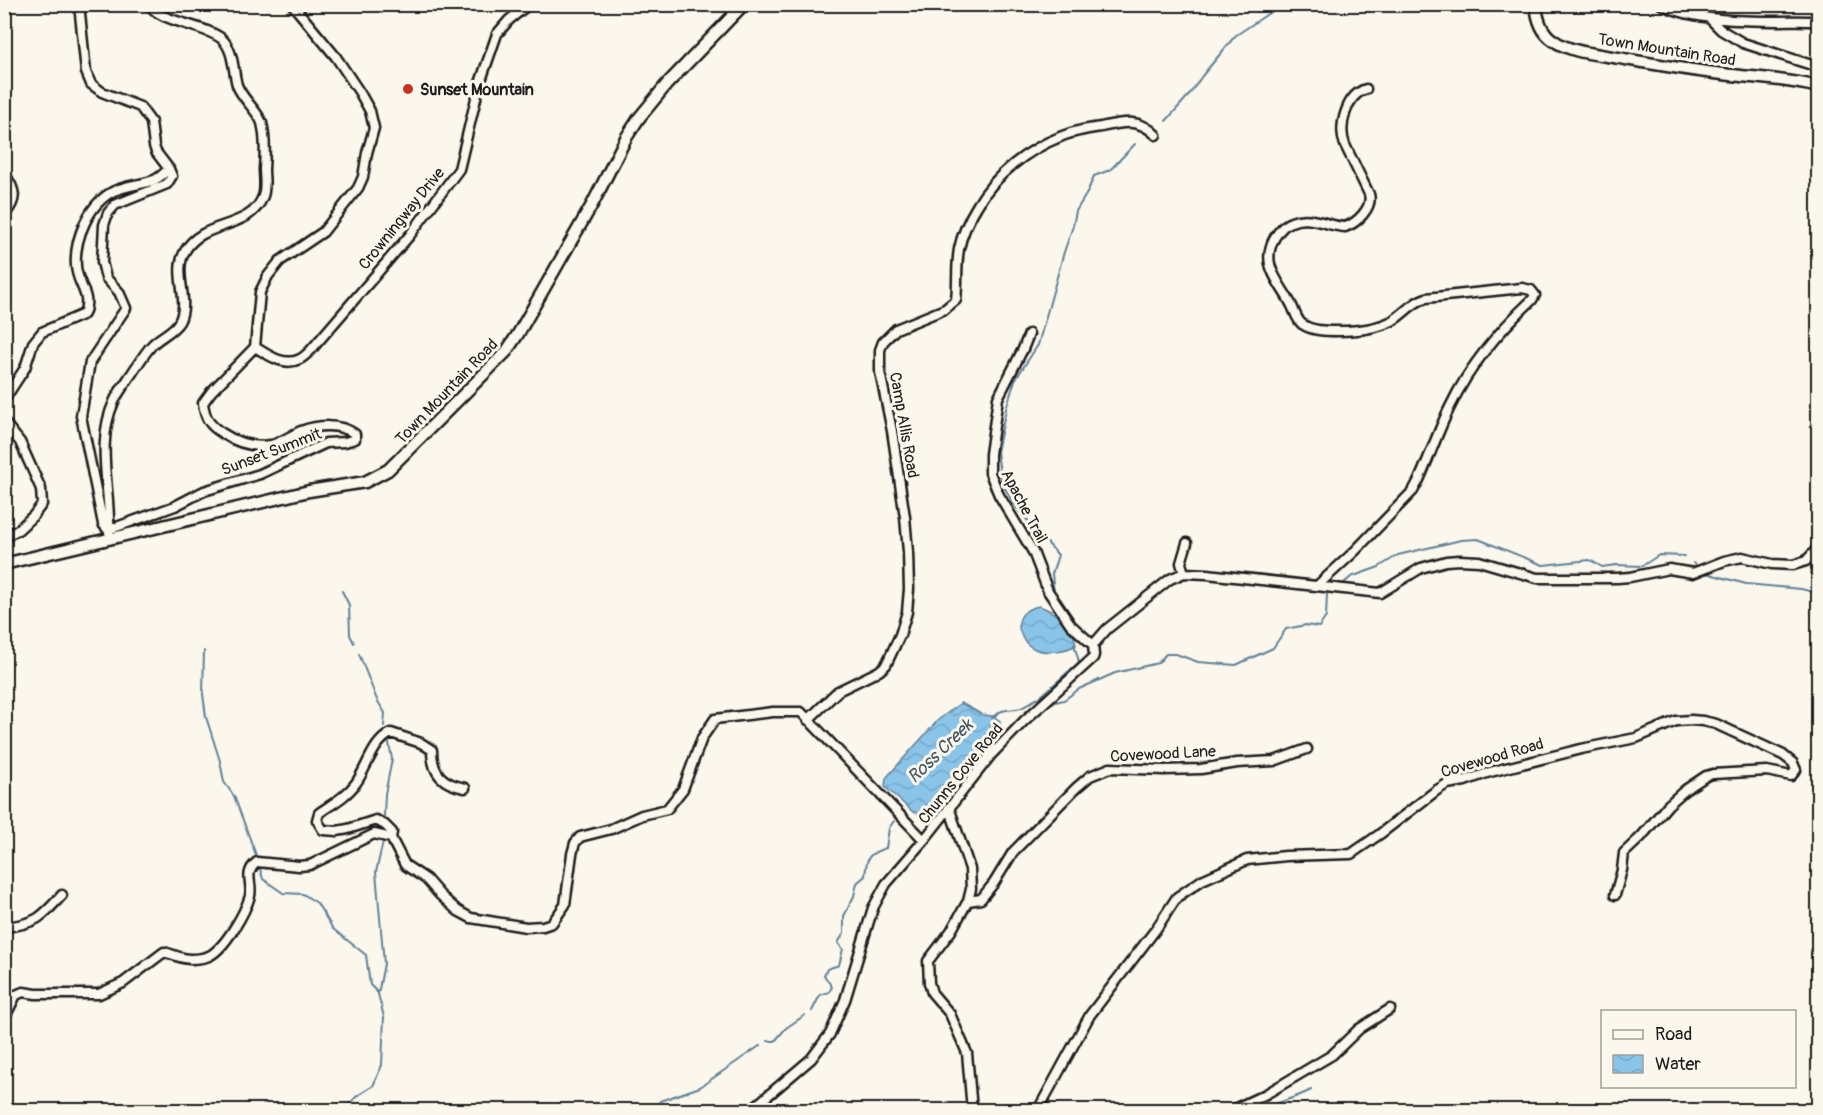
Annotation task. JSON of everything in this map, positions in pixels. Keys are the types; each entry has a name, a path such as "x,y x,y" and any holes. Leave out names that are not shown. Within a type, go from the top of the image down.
{"main road":[{"name":"Town Mountain Road","path":"4,564 109,534 309,491 355,484 379,476 388,470 506,352 593,203 626,138 639,118 744,4"},
{"name":"Town Mountain Road","path":"1536,4 1539,22 1544,30 1553,40 1564,46 1687,70 1818,87"}],"street":[{"path":"79,4 86,72 91,84 102,92 140,107 151,122 156,152 172,176 167,184 115,205 108,213 104,225 102,262 106,278 119,292 126,308 90,362 81,416 103,525 109,534"},
{"path":"109,534 105,471 106,430 114,401 152,344 179,323 183,311 180,262 184,252 202,233 251,214 264,194 262,122 238,88 231,53 223,39 197,26 162,16 152,9 150,4"},
{"path":"255,347 260,292 268,276 280,261 323,232 358,188 363,177 374,128 370,111 360,93 336,57 292,4"},
{"name":"Crowningway Drive","path":"255,347 275,359 299,360 311,350 410,235 459,169 479,86 497,34 509,20 529,4"},
{"path":"1661,4 1698,17 1818,22"},
{"path":"1709,18 1721,30 1743,43 1818,67"},
{"path":"1318,585 1354,552 1413,490 1466,376 1503,328 1535,295 1531,290 1522,288 1426,298 1414,303 1393,320 1358,330 1318,330 1300,323 1275,279 1270,249 1278,233 1290,222 1316,219 1345,227 1355,222 1369,206 1371,200 1369,194 1342,136 1348,106 1358,92 1366,88"},
{"name":"Camp Allis Road","path":"808,720 838,691 879,671 886,664 900,635 907,612 909,561 892,431 880,372 880,350 883,342 896,329 945,309 956,300 960,248 965,229 977,206 1006,170 1048,142 1075,132 1118,123 1135,123 1148,127 1156,135"},
{"path":"4,400 25,368 33,343 42,332 84,314 88,305 76,274 75,258 81,233 89,216 100,201 112,192 155,179 169,169"},
{"path":"4,173 9,179 15,197 13,204 4,215"},
{"name":"Apache Trail","path":"1029,334 998,398 990,454 990,473 999,495 1033,552 1048,591 1071,625 1093,645"},
{"name":"Sunset Summit","path":"109,534 204,491 260,474 326,444 355,439 355,434 341,426 317,427 301,431 272,445 256,446 240,444 212,427 204,416 203,403 255,347"},
{"path":"4,422 20,442 41,489 42,504 18,530 4,537"},
{"path":"1187,543 1181,563 1184,573 1380,593 1421,568 1446,561 1479,561 1537,578 1630,577 1669,568 1693,573 1742,557 1772,564 1793,565 1806,561 1818,548"},
{"name":"Chunns Cove Road","path":"751,1110 811,1059 827,1040 845,1000 866,931 886,884 1011,733 1093,658 1093,645 1107,629 1160,585 1184,573"},
{"path":"465,788 452,786 438,776 432,750 421,743 391,733 383,737 356,782 344,796 319,813 317,820 323,830 337,831 376,820 392,832 391,838 405,865 426,879 458,911 471,918 526,927 543,926 552,923 565,905 575,843 580,837 610,829 642,815 667,809 682,789 702,738 715,719 773,712 801,712 924,840"},
{"name":"Covewood Road","path":"1038,1110 1090,1015 1156,929 1177,897 1202,880 1247,860 1288,855 1351,854 1447,784 1465,781 1537,759 1636,738 1676,721 1703,721 1716,724 1783,755 1793,763 1796,770 1791,776 1767,771 1713,774 1684,790 1624,853 1615,895"},
{"name":"Covewood Lane","path":"968,901 981,899 1013,852 1090,776 1110,768 1201,769 1238,763 1274,761 1307,748"},
{"path":"949,807 970,869 971,889 968,901 951,931 928,961 929,983 932,993 950,1014 967,1053 972,1110"},
{"path":"4,1019 16,995 23,992 99,994 123,983 164,952 189,959 208,957 225,941 236,926 251,893 248,879 250,870 257,862 310,865 374,834 391,838"},
{"path":"4,927 24,925 35,921 63,895"},
{"path":"1232,1110 1266,1094 1332,1055 1359,1029 1390,1009"}],"water":[{"path":"1039,606 1051,612 1068,626 1076,645 1050,652 1035,649 1026,642 1020,632 1020,621 1027,610"},
{"path":"961,703 983,715 993,716 1000,721 1000,728 943,791 941,802 928,815 913,812 885,787 886,778 938,720"}],"waterway":[{"path":"1166,121 1235,36 1275,9"},
{"path":"1054,593 1052,574 1058,555 1014,505 1001,480 997,452 1015,380 1038,345 1076,211 1094,176 1110,170 1135,144"},
{"path":"1344,583 1351,577 1379,567 1398,555 1461,540 1478,539 1543,565 1590,560 1602,567 1642,566 1659,555 1684,556"},
{"path":"1693,563 1699,567"},
{"path":"1706,573 1746,584 1801,589 1818,593"},
{"path":"342,591 349,605 350,635 354,643"},
{"path":"1051,703 1064,700 1079,689 1115,673 1158,663 1166,654 1176,654 1198,662 1236,665 1273,648 1286,629 1306,625 1319,627 1326,617 1327,594"},
{"path":"992,718 1000,712 1021,708 1039,698 1079,662 1074,644"},
{"path":"204,651 203,694 206,717 224,782 234,796 256,855"},
{"path":"359,654 377,700 385,713 384,726"},
{"path":"384,816 385,794 392,759 389,743"},
{"name":"Ross Creek","path":"812,1011 820,995 829,992 832,987 824,975 827,969 839,965 843,949 838,943 844,933 844,916 854,896 857,883 865,876 869,857 886,848 889,828 894,821"},
{"path":"344,1110 357,1096 373,1086 382,1065 384,1017 378,994 384,964 376,872 383,842"},
{"path":"260,869 263,879 283,893 303,894 317,903 333,929 366,955 370,985 378,993"},
{"name":"Ross Creek","path":"768,1041 775,1041 786,1028 805,1015"},
{"name":"Ross Creek","path":"656,1110 660,1101 700,1087 761,1045"},
{"path":"1258,1110 1311,1090"}],"place":[{"name":"Sunset Mountain","path":"408,89"}]}
